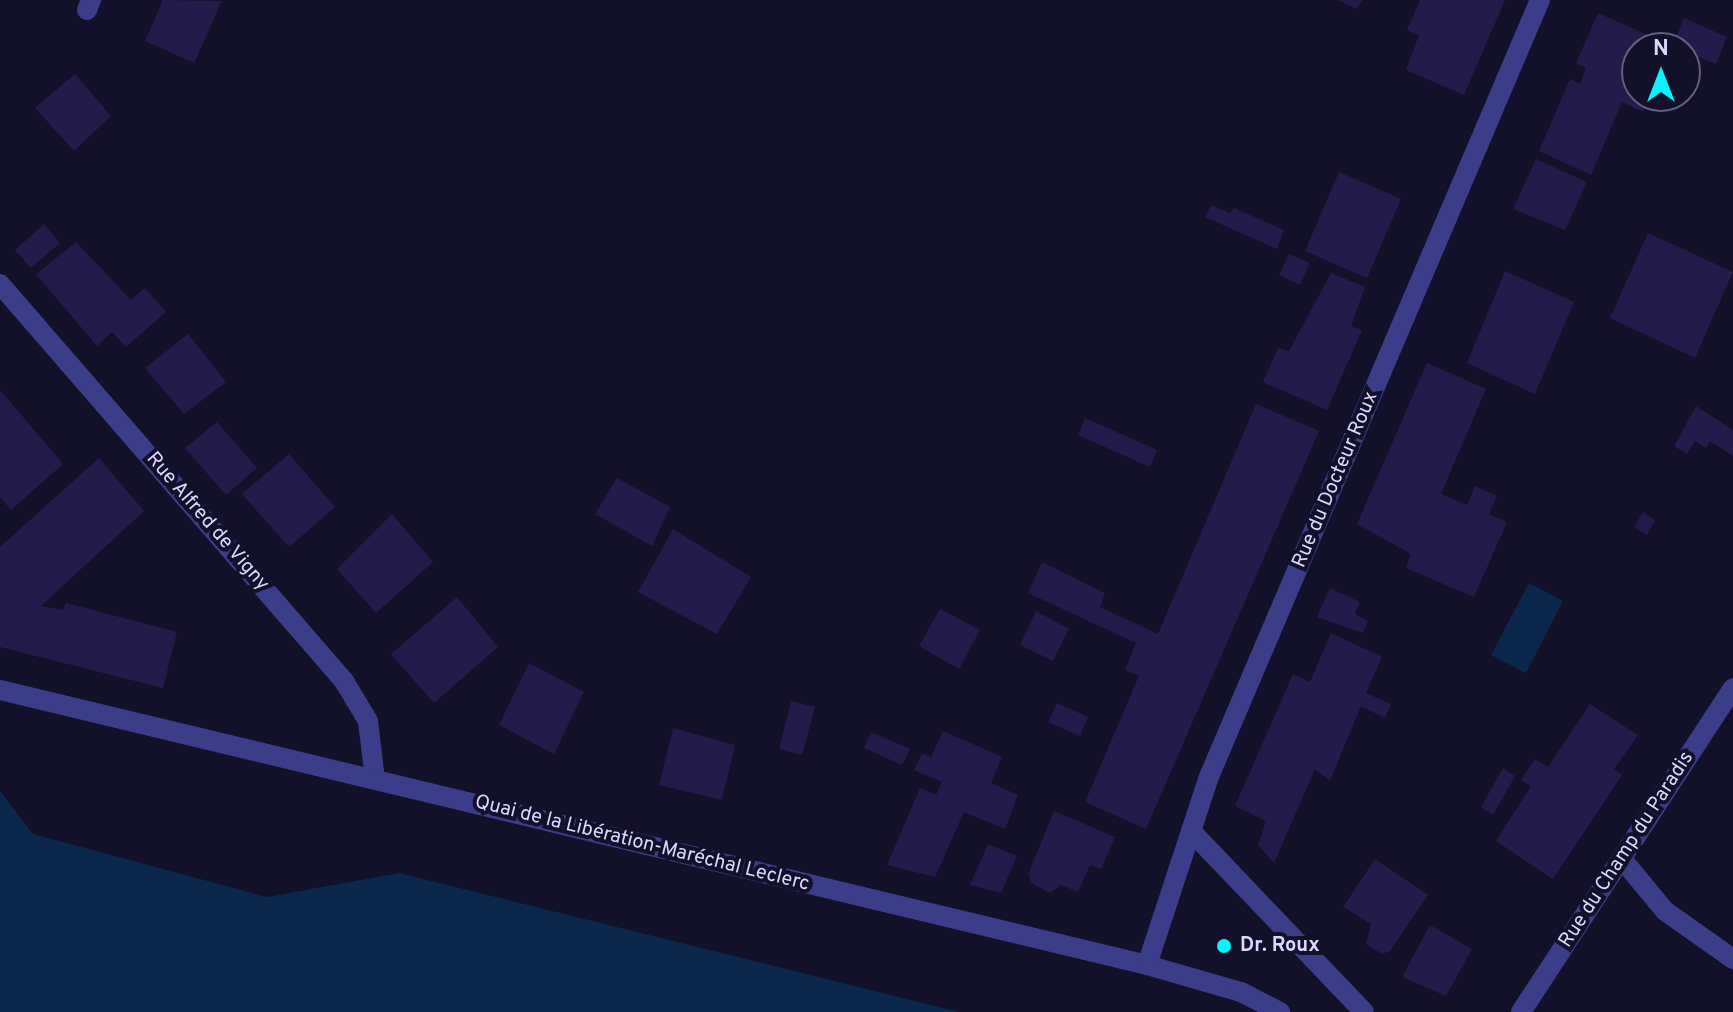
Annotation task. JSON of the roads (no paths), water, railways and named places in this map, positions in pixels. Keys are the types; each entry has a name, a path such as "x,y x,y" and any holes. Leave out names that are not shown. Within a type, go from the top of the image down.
{"street":[{"name":"Rue du Docteur Roux","path":"1147,965 1191,831 1540,0"},
{"name":"Rue Alfred de Vigny","path":"0,284 344,681 368,721 375,780"},
{"name":"Rue du Champ du Paradis","path":"1521,1012 1733,688"},
{"name":"Quai de la Libération-Maréchal Leclerc","path":"0,690 1147,965 1241,992 1280,1012"},
{"path":"1191,831 1364,1012"},
{"path":"1622,859 1665,911 1733,959"}],"water":[{"path":"1529,583 1563,601 1526,673 1491,655"},
{"path":"0,791 33,834 267,897 399,873 959,1012 0,1012"}],"place":[{"name":"Dr. Roux","path":"1224,946"}]}
